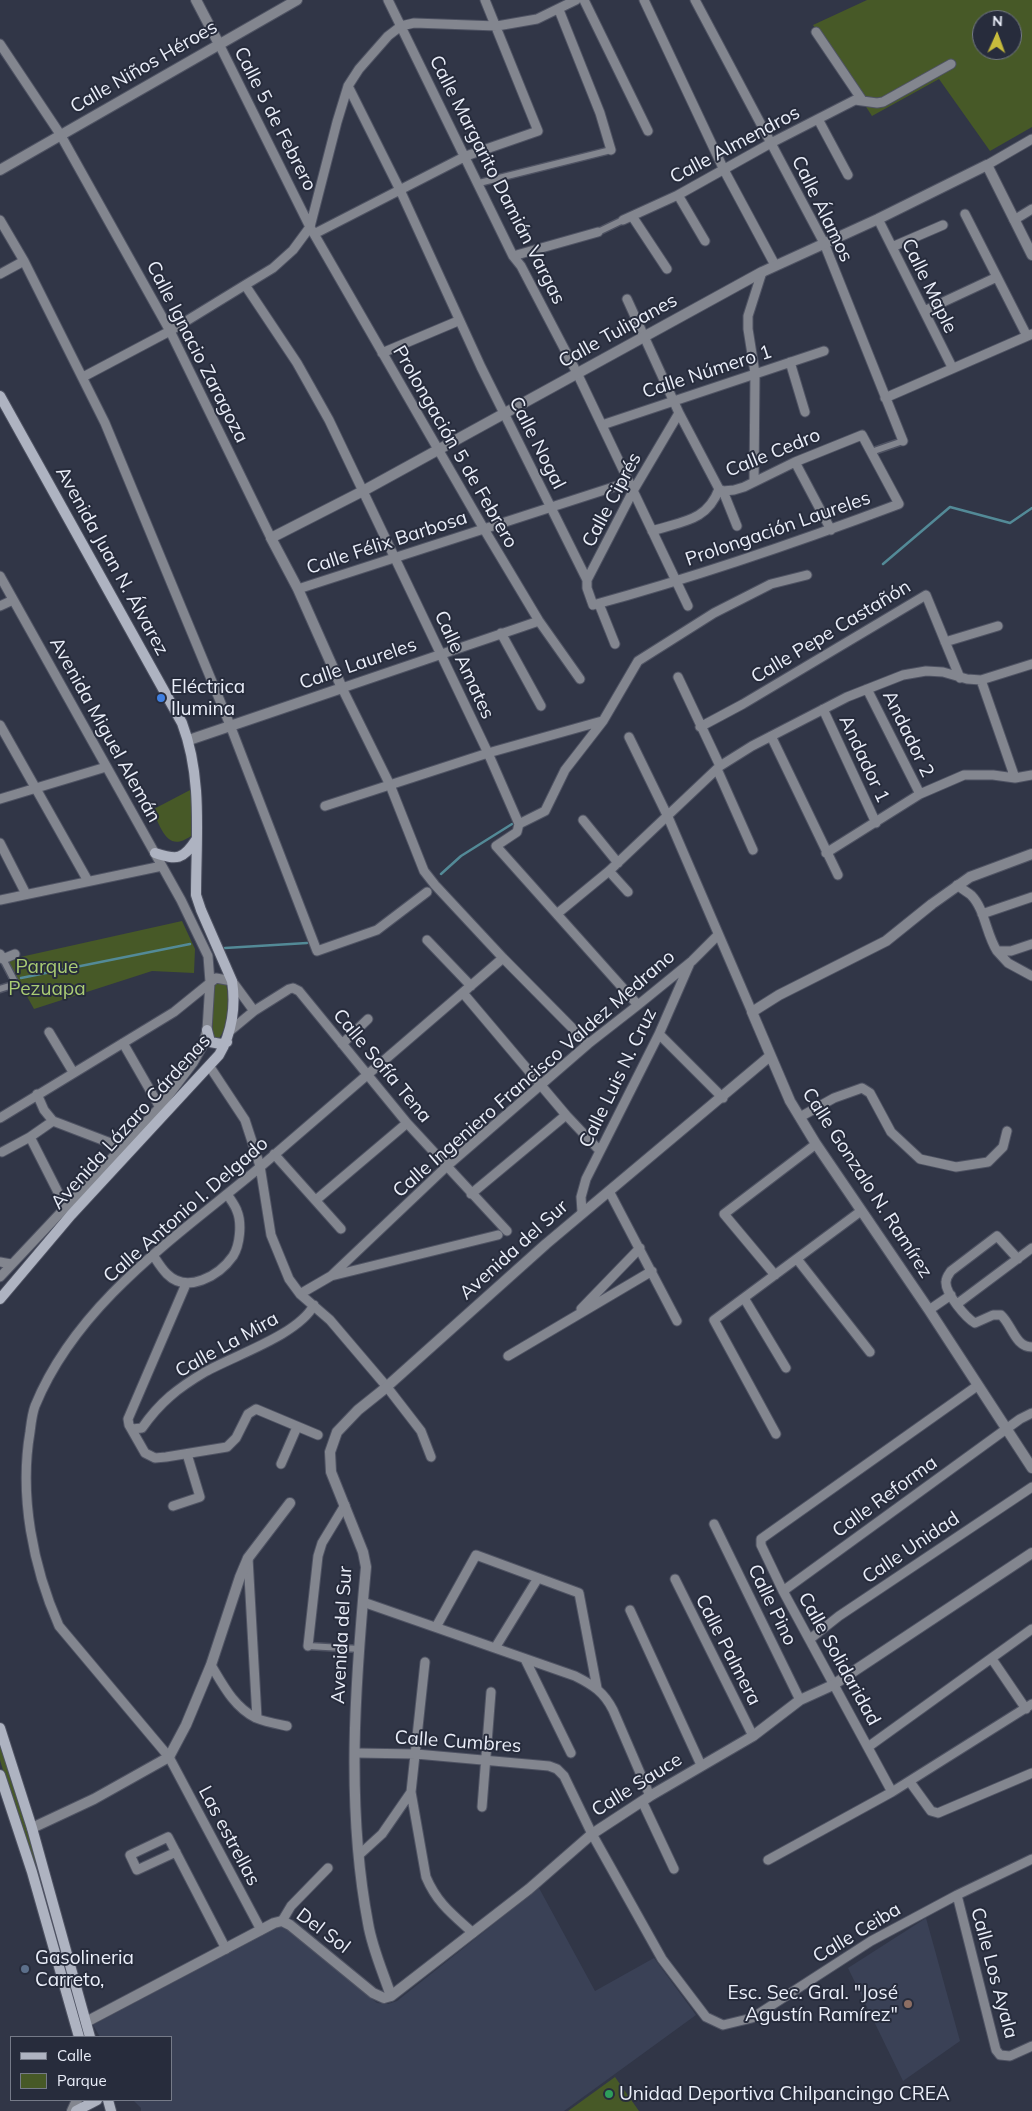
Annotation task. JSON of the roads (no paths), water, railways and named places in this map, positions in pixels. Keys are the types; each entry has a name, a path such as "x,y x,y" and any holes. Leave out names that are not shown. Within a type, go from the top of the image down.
{"main road":[{"name":"Avenida Juan N. Álvarez","path":"0,396 182,723 189,740 197,785 196,895"},
{"path":"155,853 170,858 181,857 196,840"},
{"name":"Avenida Lázaro Cárdenas","path":"0,1299 162,1112 210,1067 227,1042 231,1030 232,981 204,919 196,895"},
{"path":"207,1030 210,1042 216,1044 227,1042"},
{"path":"0,1728 32,1828 90,2036"},
{"path":"0,1775 32,1872 78,2036"},
{"path":"76,2111 91,2101"}],"street":[{"name":"Calle 5 de Febrero","path":"196,0 312,230"},
{"name":"Calle Niños Héroes","path":"0,170 297,0"},
{"name":"Calle Margarito Damián Vargas","path":"388,0 466,156 513,256 521,266 577,373 688,606"},
{"path":"83,377 170,331 273,268 312,230 400,190 466,156 538,131 485,0"},
{"path":"312,230 337,122 348,86 365,62 388,36 401,26 414,23 497,26 537,19 576,0"},
{"path":"584,0 648,131"},
{"path":"644,0 724,170 775,265"},
{"name":"Calle Álamos","path":"695,0 824,243 903,441"},
{"path":"479,183 611,150 600,113 558,10"},
{"path":"816,32 862,100 877,103 883,102 951,64"},
{"name":"Calle Ignacio Zaragoza","path":"0,44 60,134 170,331 271,538 298,589 342,688"},
{"name":"Calle Nogal","path":"348,86 400,190 458,320 587,580"},
{"name":"Calle Almendros","path":"627,218 678,195 771,143 855,100 862,100"},
{"path":"818,120 848,176"},
{"path":"1032,139 987,165 1032,255"},
{"name":"Calle Tulipanes","path":"271,538 363,491 775,265 878,219 987,165"},
{"path":"678,195 705,241"},
{"path":"1014,220 1032,209"},
{"path":"885,398 952,367 1030,335 965,214"},
{"path":"513,256 598,232 627,218 667,269"},
{"name":"Calle Maple","path":"878,219 952,367"},
{"path":"0,220 24,261 105,422 230,725 317,951 377,930 427,892"},
{"path":"892,247 943,225"},
{"name":"Prolongación 5 de Febrero","path":"312,230 484,530 539,621 580,679"},
{"path":"0,274 24,261"},
{"path":"754,481 755,373 748,329 748,316 762,272"},
{"path":"924,311 998,277"},
{"name":"Calle Amates","path":"245,285 297,363 329,420 488,753 519,824"},
{"path":"627,299 673,400 721,490 737,526"},
{"path":"382,353 458,320"},
{"name":"Calle Número 1","path":"602,425 824,351"},
{"path":"790,362 805,412"},
{"name":"Calle Ciprés","path":"587,580 631,487 679,412"},
{"name":"Calle Cedro","path":"652,531 703,514 721,490 734,490 795,462 862,435"},
{"name":"Prolongación Laureles","path":"596,604 831,530 899,504 862,435"},
{"path":"871,452 903,441"},
{"path":"795,462 831,530"},
{"name":"Calle Félix Barbosa","path":"298,589 552,507 631,487"},
{"path":"638,1006 558,913 496,846 517,832 519,824 545,811 564,770 603,721 638,661 714,614 771,584 807,575"},
{"name":"Avenida Miguel Alemán","path":"0,576 181,900"},
{"path":"587,580 587,588 615,644"},
{"name":"Calle Pepe Castañón","path":"700,727 743,704 926,595 960,678"},
{"path":"0,606 13,600"},
{"name":"Calle Laureles","path":"189,740 539,621"},
{"path":"945,642 998,626"},
{"path":"501,633 541,706"},
{"path":"558,913 618,863 719,768 771,736 822,709 903,675 926,671 943,672 960,678 982,680 1031,667"},
{"path":"678,678 719,768 753,850"},
{"path":"982,680 1015,778"},
{"path":"342,688 390,786 424,870 435,885 503,958 588,1044"},
{"name":"Andador 2","path":"867,689 920,794"},
{"name":"Andador 1","path":"822,709 876,823"},
{"path":"325,806 488,753 603,721"},
{"path":"0,725 88,881"},
{"path":"771,736 838,875"},
{"name":"Calle Gonzalo N. Ramírez","path":"629,737 668,816 790,1101 816,1144 929,1310 1006,1431 1032,1468"},
{"path":"0,799 106,767"},
{"path":"826,853 920,794 964,775 993,775 1015,778 1032,775"},
{"path":"583,820 618,863"},
{"path":"0,843 26,894"},
{"path":"752,1012 886,941 970,876 1032,854"},
{"path":"0,900 162,866"},
{"path":"609,871 628,892"},
{"path":"957,885 972,896 982,914 991,941 997,951 1008,963 1032,976"},
{"path":"982,914 1032,897"},
{"name":"Avenida Lázaro Cárdenas","path":"0,1277 121,1147 162,1112 194,1063 207,1030 210,982 208,956 181,900"},
{"name":"Calle Ingeniero Francisco Valdez Medrano","path":"300,1294 331,1276 447,1166 588,1044 692,961 718,935"},
{"path":"427,940 471,986"},
{"path":"997,951 1012,951 1032,944"},
{"path":"0,989 16,984 1,956 15,954"},
{"name":"Calle Antonio I. Delgado","path":"169,1757 59,1626 49,1604 37,1566 28,1511 26,1454 34,1408 50,1376 77,1332 153,1255 503,958"},
{"name":"Calle Luis N. Cruz","path":"582,1212 582,1188 659,1034 692,961"},
{"path":"2,1113 174,1012 216,978 232,981 254,1011 231,1030"},
{"name":"Calle Sofía Tena","path":"254,1011 289,989 294,988 299,991 407,1123 447,1166 503,1233 331,1276"},
{"path":"462,993 600,1151"},
{"path":"342,1044 368,1019"},
{"path":"49,1032 73,1072"},
{"path":"659,1034 723,1098"},
{"path":"124,1043 162,1112"},
{"name":"Avenida del Sur","path":"390,1996 368,1925 359,1855 356,1753 360,1649 366,1567 363,1552 331,1472 330,1452 337,1432 358,1410 387,1387 582,1212 723,1098 770,1056"},
{"path":"210,1067 245,1120 260,1166 271,1235 290,1279 300,1294 314,1305 387,1387 421,1431 431,1457"},
{"path":"800,1117 818,1105 862,1088 870,1093 891,1132 920,1158 956,1167 988,1162 1003,1147 1007,1131"},
{"path":"37,1094 44,1110 53,1121 121,1147"},
{"path":"471,1194 566,1114"},
{"path":"0,1153 30,1137 53,1121"},
{"path":"316,1200 407,1123"},
{"path":"30,1137 66,1206"},
{"path":"775,1275 724,1214 816,1144"},
{"path":"274,1154 341,1229"},
{"path":"609,1191 678,1321"},
{"path":"153,1255 168,1275 186,1284 196,1283 222,1270 234,1254 239,1235 237,1211 227,1194"},
{"path":"776,1434 714,1320 861,1212"},
{"path":"1018,1259 997,1236 947,1276 945,1284 967,1318 975,1323 993,1315 1000,1315 1006,1320 1019,1342 1025,1347 1032,1347"},
{"path":"574,1317 640,1248"},
{"path":"957,1304 1032,1248"},
{"path":"797,1258 870,1352"},
{"path":"0,1262 12,1264"},
{"path":"508,1356 652,1271"},
{"path":"186,1284 128,1419 129,1425 145,1453 155,1458 227,1447 236,1438 248,1414 256,1409 318,1435"},
{"path":"929,1310 951,1295"},
{"path":"744,1298 786,1368"},
{"name":"Calle La Mira","path":"132,1429 142,1428 157,1407 184,1385 297,1325 310,1313 314,1305"},
{"name":"Calle Solidaridad","path":"892,1792 783,1591 761,1545 761,1539 977,1386"},
{"name":"Calle Reforma","path":"783,1591 1020,1419 1032,1413"},
{"path":"281,1464 297,1427"},
{"path":"173,1506 200,1497 187,1454"},
{"name":"Calle Unidad","path":"810,1639 847,1611 1032,1487"},
{"path":"32,1828 94,1799 169,1757 186,1725 211,1665 240,1576 248,1558 290,1503"},
{"path":"345,1505 322,1543 318,1556 308,1646 360,1649"},
{"name":"Calle Pino","path":"714,1524 800,1700"},
{"name":"Calle Sauce","path":"472,1933 529,1889 592,1834 646,1798 753,1736 800,1700 833,1685 1032,1553"},
{"path":"436,1627 476,1555 579,1593 598,1688"},
{"path":"248,1558 257,1718"},
{"path":"496,1648 538,1578"},
{"name":"Calle Palmera","path":"675,1579 753,1736"},
{"path":"363,1602 575,1676 598,1688 607,1698 613,1710 674,1869"},
{"path":"630,1610 701,1765"},
{"path":"868,1747 1032,1629"},
{"path":"525,1659 571,1752"},
{"path":"768,1860 910,1782 1029,1706 992,1659"},
{"path":"390,1996 472,1933 437,1899 426,1877 411,1792 425,1662"},
{"path":"211,1665 228,1695 257,1718 287,1726"},
{"path":"482,1807 491,1692"},
{"name":"Calle Cumbres","path":"356,1753 416,1754 549,1766 557,1769"},
{"name":"Las estrellas","path":"169,1757 261,1930"},
{"name":"Calle Ceiba","path":"557,1769 564,1776 592,1834 662,1960 706,2017 723,2025 752,2018 870,1941 957,1895 1032,1859"},
{"path":"910,1782 931,1811 938,1813 1032,1773"},
{"path":"359,1855 382,1834 411,1792"},
{"path":"176,1852 137,1870 130,1855 168,1837 176,1852 226,1948"},
{"path":"282,1921 291,1906 328,1868"},
{"name":"Calle Los Ayala","path":"957,1895 996,2050 1000,2055 1010,2056 1032,2046"},
{"name":"Del Sol","path":"86,2022 226,1948 282,1921 290,1925 373,1993 384,1998 390,1996"}],"waterway":[{"path":"883,564 950,507 1010,523 1032,508"},
{"path":"441,874 461,856 512,824"},
{"path":"225,948 307,943"},
{"path":"21,978 190,944"}],"place":[{"name":"Eléctrica Ilumina","path":"161,698"},
{"name":"Gasolineria Carreto,","path":"25,1969"},
{"name":"Esc. Sec. Gral. \"José Agustín Ramírez\"","path":"908,2004"},
{"name":"Unidad Deportiva Chilpancingo CREA","path":"609,2094"}],"park label":[{"name":"Parque Pezuapa","path":"47,978"}]}
